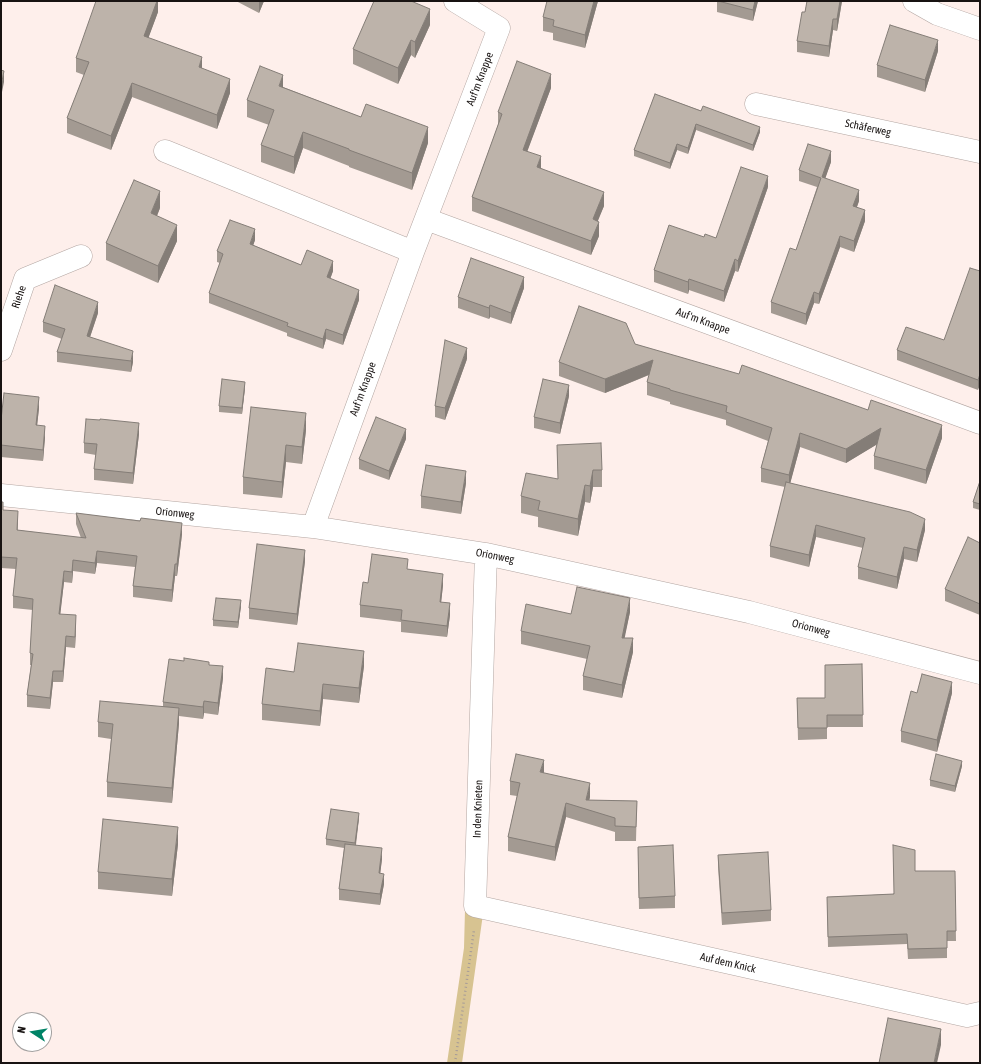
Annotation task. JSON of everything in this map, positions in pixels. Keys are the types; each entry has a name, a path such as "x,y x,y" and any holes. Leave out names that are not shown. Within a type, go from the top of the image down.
{"street":[{"name":"Auf'm Knappe","path":"313,527 413,252 499,28 455,1"},
{"path":"914,1 937,14 980,29"},
{"name":"Schäferweg","path":"756,104 980,152"},
{"path":"165,151 413,252"},
{"name":"Auf'm Knappe","path":"426,219 980,423"},
{"name":"Riehe","path":"1,350 25,280 81,256"},
{"name":"Orionweg","path":"1,495 313,527 486,554 749,612 980,673"},
{"name":"In den Knieten","path":"476,906 486,554"},
{"name":"Auf dem Knick","path":"476,906 967,1016 980,1014"}],"path":[{"path":"455,1063 476,906"}],"shaded area":[{"path":"465,910 483,914 462,1063 447,1063 464,948"}],"building":[{"path":"96,1 157,1 144,36 202,57 199,67 230,79 217,115 132,83 111,136 67,118 89,62 76,58"},
{"path":"374,1 411,1 430,9 415,42 411,40 398,68 353,49"},
{"path":"547,1 594,1 585,35 553,26 554,20 543,17"},
{"path":"718,1 755,1 753,10"},
{"path":"807,1 840,1 837,19 833,19 829,46 797,41 802,12 805,12"},
{"path":"890,25 938,40 925,80 877,65"},
{"path":"517,61 551,74 523,150 541,156 537,167 604,192 593,219 599,222 591,241 472,197 502,114 498,112"},
{"path":"260,66 283,75 279,86 361,117 366,104 428,127 412,173 303,132 294,157 261,145 274,110 247,100"},
{"path":"1,70 4,71 1,86"},
{"path":"655,94 701,111 703,106 760,127 753,145 696,124 688,148 677,144 670,163 634,150"},
{"path":"808,144 831,151 822,177 859,190 853,206 865,210 854,241 840,236 819,294 814,292 806,314 771,302 790,248 796,250 821,178 799,170"},
{"path":"741,167 768,176 738,261 735,259 724,291 689,279 688,282 654,270 669,225 704,237 705,234 716,238"},
{"path":"134,180 160,191 151,213 177,225 158,266 106,243"},
{"path":"230,220 255,229 250,244 301,265 307,250 333,261 327,277 359,290 343,335 326,329 323,339 287,326 288,323 209,293 223,254 217,251"},
{"path":"471,258 524,277 511,313 490,305 489,308 458,297"},
{"path":"970,268 980,271 980,374 978,380 897,350 906,327 944,340"},
{"path":"55,285 98,302 87,336 133,351 131,361 57,352 65,329 43,322"},
{"path":"579,306 626,323 635,344 739,374 742,365 868,410 871,400 942,425 926,470 874,456 881,428 846,449 800,433 789,475 761,468 772,428 726,412 727,406 647,382 653,360 605,379 559,362"},
{"path":"445,340 467,348 445,408 435,406"},
{"path":"222,379 245,382 242,408 219,406"},
{"path":"543,379 569,385 560,423 534,417"},
{"path":"4,393 39,397 36,425 45,426 43,450 1,445 1,420"},
{"path":"251,407 306,413 302,447 286,445 282,482 243,477"},
{"path":"376,417 406,429 389,471 359,459"},
{"path":"86,419 139,423 133,473 94,469 97,444 84,443"},
{"path":"601,443 602,470 593,470 590,486 585,485 578,519 538,510 540,501 521,496 526,473 558,479 557,445"},
{"path":"426,465 466,471 461,502 421,496"},
{"path":"980,481 980,504 973,502"},
{"path":"786,482 910,512 925,519 917,550 904,547 897,577 858,567 865,538 816,525 809,555 770,546"},
{"path":"1,502 3,502 3,510 18,511 17,530 86,538 76,513 140,521 141,518 182,523 172,590 133,586 137,556 97,551 95,563 73,560 72,572 64,571 59,614 76,615 75,637 66,636 63,671 53,671 50,698 27,695 33,654 30,653 33,599 13,596 17,558 1,557"},
{"path":"968,537 980,543 980,604 945,589"},
{"path":"257,544 305,550 297,614 249,608"},
{"path":"372,554 408,559 407,569 443,574 440,602 450,603 447,626 401,620 402,610 360,605 363,582 368,583"},
{"path":"577,587 630,598 622,638 633,638 622,685 583,676 590,646 521,631 526,604 571,614"},
{"path":"216,598 241,600 238,622 213,620"},
{"path":"298,643 364,651 359,688 323,684 320,711 262,704 266,668 294,672"},
{"path":"184,658 209,662 209,665 223,666 218,703 204,701 203,707 163,702 169,659 184,661"},
{"path":"862,664 863,715 827,715 827,728 798,728 797,698 825,698 825,665"},
{"path":"922,674 952,682 937,740 901,731 911,691 917,693"},
{"path":"100,701 179,708 172,788 107,782 113,724 98,722"},
{"path":"516,754 544,760 540,772 590,783 586,800 637,801 636,827 615,826 615,818 566,803 555,847 508,837 520,783 510,781"},
{"path":"936,754 962,761 955,786 930,780"},
{"path":"331,809 359,813 355,843 326,839"},
{"path":"103,819 178,827 172,879 98,872"},
{"path":"345,844 382,848 379,873 384,874 380,894 339,889"},
{"path":"673,845 675,896 639,898 638,847"},
{"path":"893,845 915,850 915,871 955,871 956,931 947,931 947,948 908,949 907,934 828,937 827,897 894,894"},
{"path":"768,852 771,910 722,913 718,855"},
{"path":"888,1018 941,1029 934,1063 879,1063"}]}
